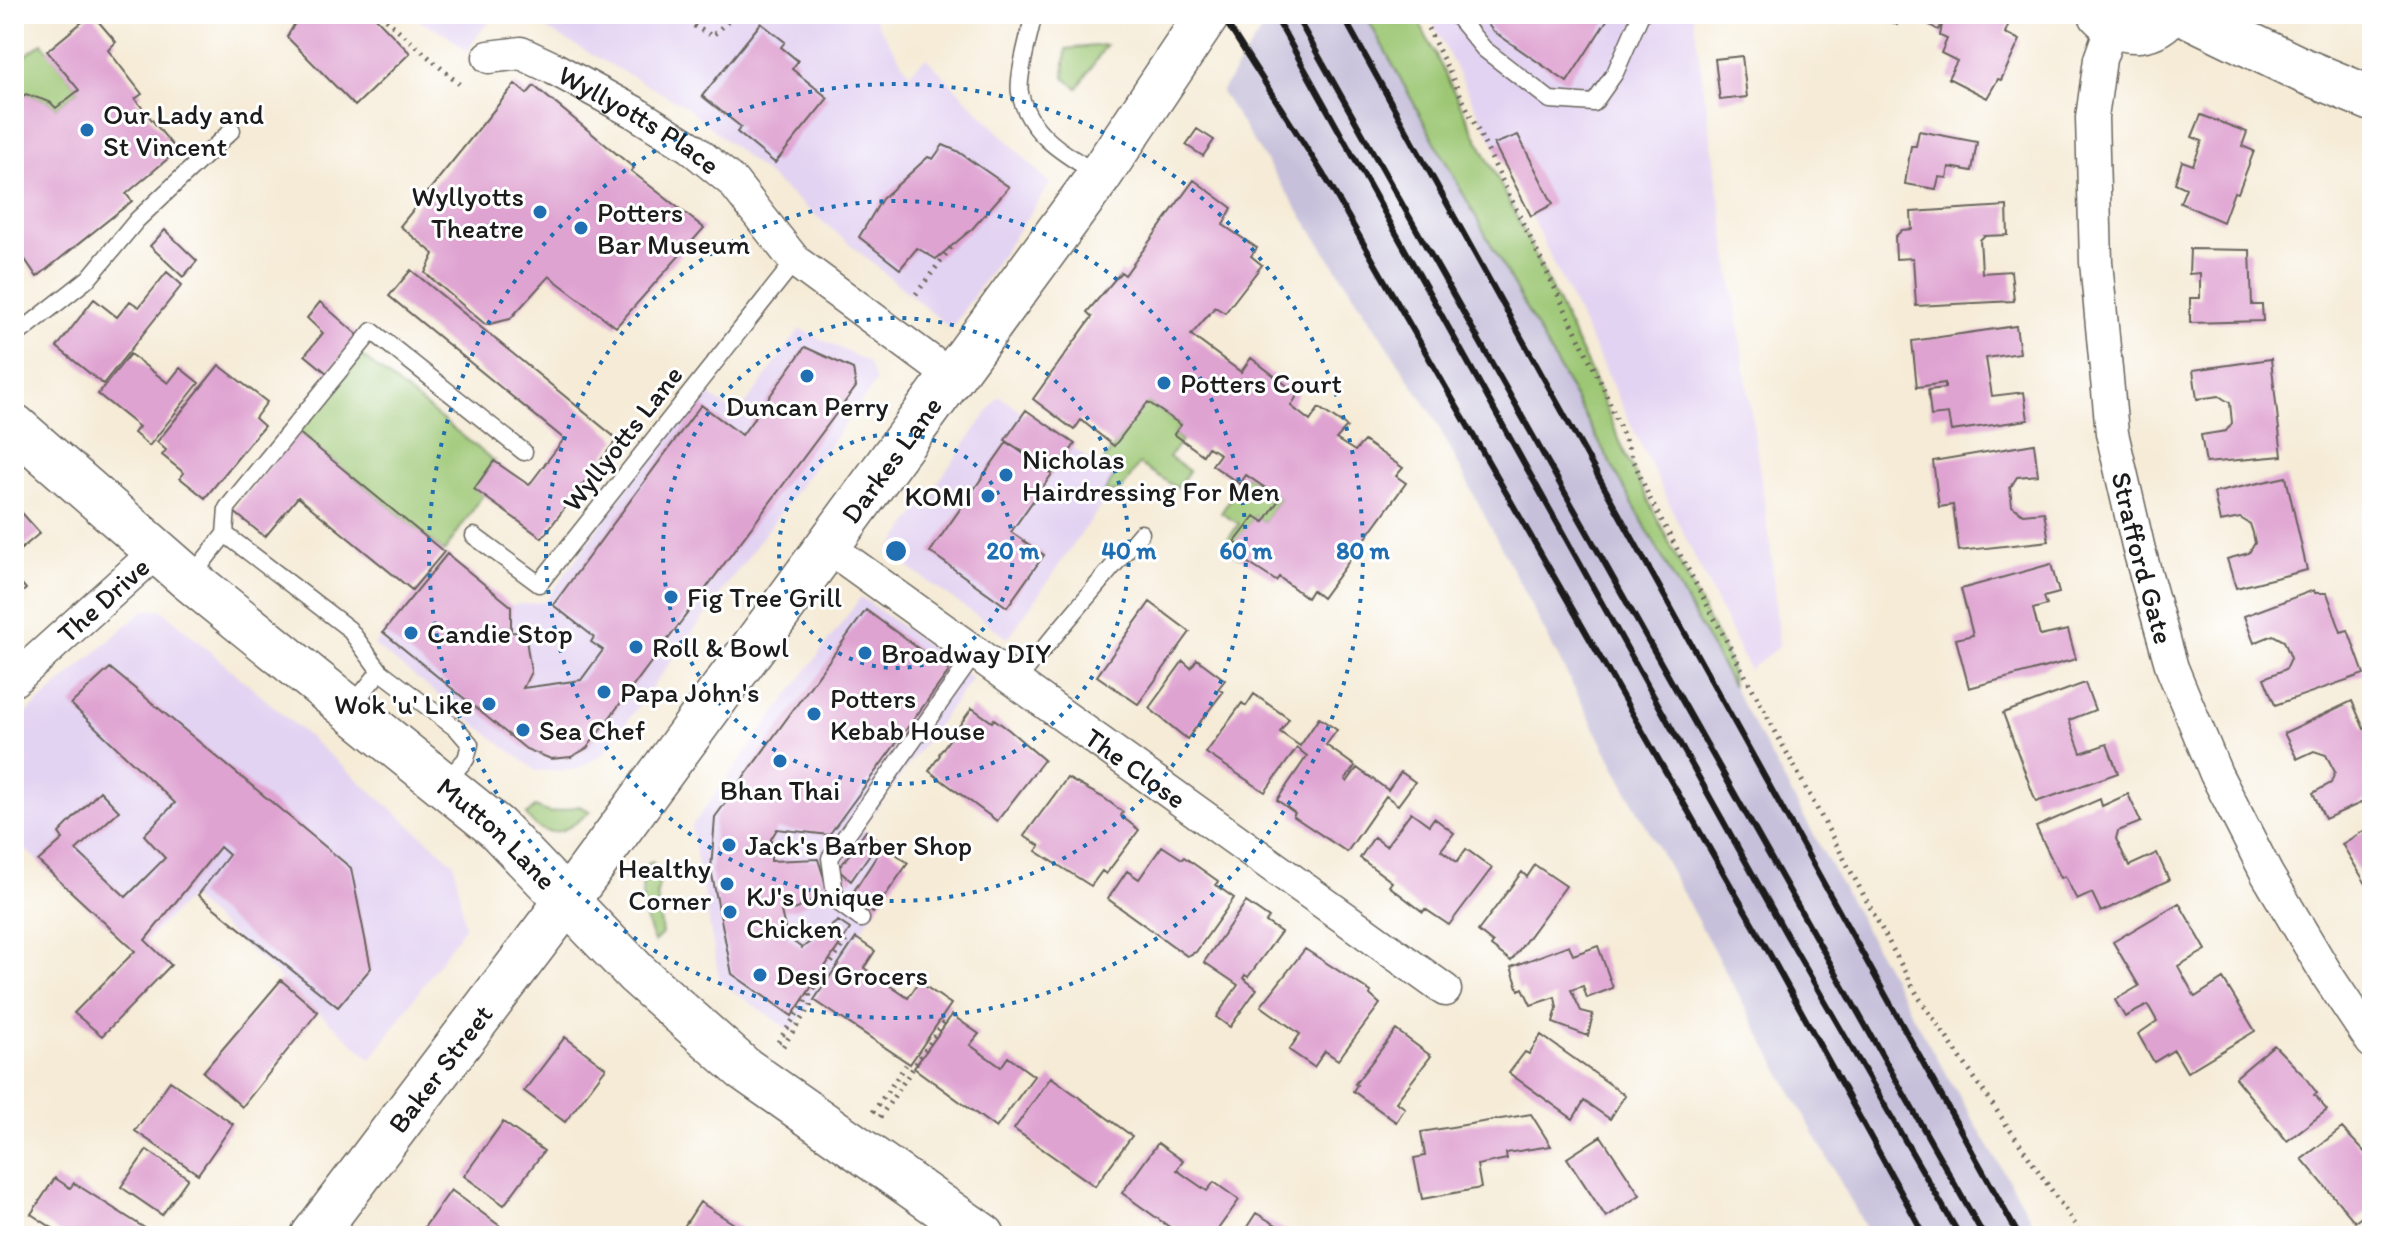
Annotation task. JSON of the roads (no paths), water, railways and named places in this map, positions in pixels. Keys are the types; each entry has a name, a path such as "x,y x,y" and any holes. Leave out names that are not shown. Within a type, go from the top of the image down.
{"street":[{"name":"Darkes Lane","path":"567,901 1100,175 1208,14"},
{"path":"2107,19 2136,31 2159,24 2169,14"},
{"path":"2186,14 2302,70 2372,99"},
{"name":"Strafford Gate","path":"2107,19 2092,118 2096,262 2112,433 2139,550 2172,668 2216,774 2267,874 2329,978 2372,1042"},
{"name":"Wyllyotts Place","path":"489,57 521,53 634,112 690,147 733,182 795,261 952,377"},
{"name":"Mutton Lane","path":"14,426 189,579 496,827 637,974 743,1068 983,1236"},
{"name":"The Close","path":"827,546 1445,990"},
{"name":"The Drive","path":"14,680 157,551"},
{"name":"Baker Street","path":"313,1236 567,901"}],"lane":[{"path":"1034,14 1020,92 1036,128 1055,149 1100,175"},
{"path":"1455,14 1484,49 1550,100 1594,103 1615,73 1641,14"},
{"path":"14,337 89,278 137,220 232,130"},
{"name":"Wyllyotts Lane","path":"474,536 539,584 795,261"},
{"path":"189,579 225,534 227,508 372,331 524,452"},
{"path":"1017,680 1141,533"},
{"path":"225,534 349,629 380,671 458,730 470,744 466,759 444,783"},
{"path":"861,919 836,901 830,858 976,652"},
{"path":"350,708 380,671"}],"railway":[{"path":"1221,14 1330,185 1767,949 1925,1236"},
{"path":"1274,14 1786,934 1960,1236"},
{"path":"1295,14 1984,1236"},
{"path":"1342,14 2019,1236"}],"place":[{"name":"Our Lady and St Vincent","path":"87,130"},
{"name":"Wyllyotts Theatre","path":"540,212"},
{"name":"Potters Bar Museum","path":"581,228"},
{"name":"Duncan Perry","path":"807,376"},
{"name":"Potters Court","path":"1164,383"},
{"name":"Nicholas Hairdressing For Men","path":"1006,475"},
{"name":"KOMI","path":"988,496"},
{"name":"Fig Tree Grill","path":"671,597"},
{"name":"Candie Stop","path":"411,633"},
{"name":"Roll & Bowl","path":"636,647"},
{"name":"Broadway DIY","path":"865,653"},
{"name":"Papa John's","path":"604,692"},
{"name":"Wok 'u' Like","path":"489,704"},
{"name":"Potters Kebab House","path":"814,714"},
{"name":"Sea Chef","path":"523,730"},
{"name":"Bhan Thai","path":"780,761"},
{"name":"Jack's Barber Shop","path":"729,845"},
{"name":"Healthy Corner","path":"727,884"},
{"name":"KJ's Unique Chicken","path":"730,912"},
{"name":"Desi Grocers","path":"760,975"}]}
